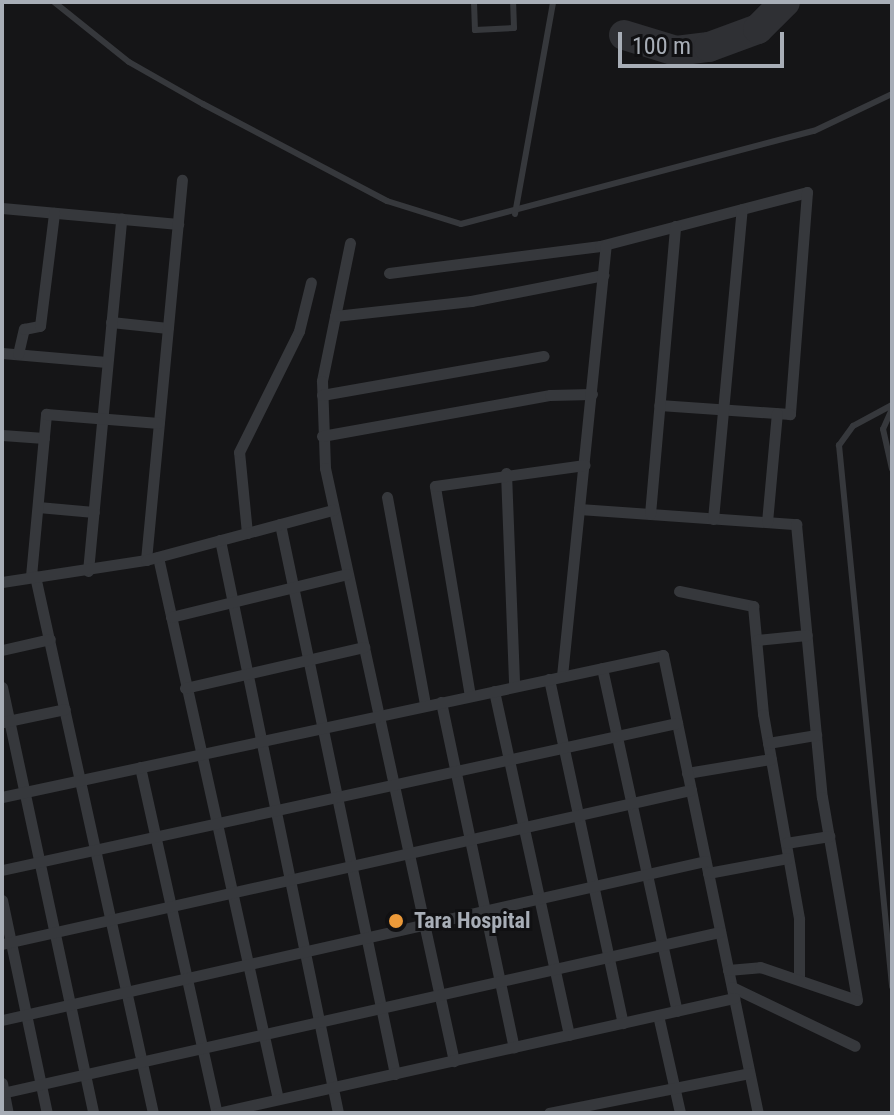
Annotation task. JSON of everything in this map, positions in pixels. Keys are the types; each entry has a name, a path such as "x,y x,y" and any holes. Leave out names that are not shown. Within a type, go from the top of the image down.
{"street":[{"path":"146,560 182,180"},
{"path":"389,273 606,245 807,192 790,414 659,405"},
{"path":"2,208 178,224"},
{"path":"713,519 742,209"},
{"path":"18,354 24,329 40,326 54,213"},
{"path":"88,571 121,219"},
{"path":"650,514 675,226"},
{"path":"350,243 322,395 322,436 333,510 454,1061"},
{"path":"562,676 606,245"},
{"path":"335,316 471,301 603,275"},
{"path":"247,533 239,452 299,331 311,282"},
{"path":"111,322 168,328"},
{"path":"2,353 107,362"},
{"path":"322,395 544,356"},
{"path":"322,436 550,395 592,394"},
{"path":"767,522 777,413"},
{"path":"153,1113 50,639 33,576 46,414 159,423"},
{"path":"2,435 44,438"},
{"path":"470,696 435,486 506,473 585,465"},
{"path":"506,473 514,686"},
{"path":"387,497 425,705"},
{"path":"38,507 94,512"},
{"path":"579,509 796,524 816,735 829,836 857,1000 799,977 760,967 728,970"},
{"path":"2,582 146,560 333,510"},
{"path":"280,524 395,1074"},
{"path":"220,540 338,1113"},
{"path":"158,557 199,754 278,1099"},
{"path":"171,617 347,574"},
{"path":"679,591 753,606 768,743 788,858 799,977"},
{"path":"757,640 807,635"},
{"path":"2,650 50,639"},
{"path":"185,688 364,647"},
{"path":"2,797 663,655 758,1113"},
{"path":"602,668 677,1011"},
{"path":"549,679 623,1023"},
{"path":"2,687 6,722 93,1113"},
{"path":"494,691 569,1035"},
{"path":"441,702 514,1047"},
{"path":"6,722 65,709"},
{"path":"2,870 677,723"},
{"path":"768,743 816,735"},
{"path":"687,773 771,759"},
{"path":"140,767 217,1113 677,1011 733,993 855,1046"},
{"path":"6,943 691,790"},
{"path":"786,843 829,836"},
{"path":"2,1020 647,874 788,858"},
{"path":"2,900 6,943 26,1015 47,1113"},
{"path":"8,1113 3,1089 41,1084 720,932"},
{"path":"658,1015 680,1113"},
{"path":"549,1113 749,1073"}],"lane":[{"path":"54,2 129,62 387,201 461,224 515,214 814,131 892,94"},
{"path":"474,2 475,30 514,28 513,2"},
{"path":"515,214 553,2"},
{"path":"892,407 883,429 892,469"},
{"path":"892,407 853,426 839,445 892,986"}],"waterway":[{"path":"892,343 892,377"}],"taxiway":[{"path":"624,35 676,51 709,47 758,29 785,2"}],"place":[{"name":"Tara Hospital","path":"396,921"}]}
